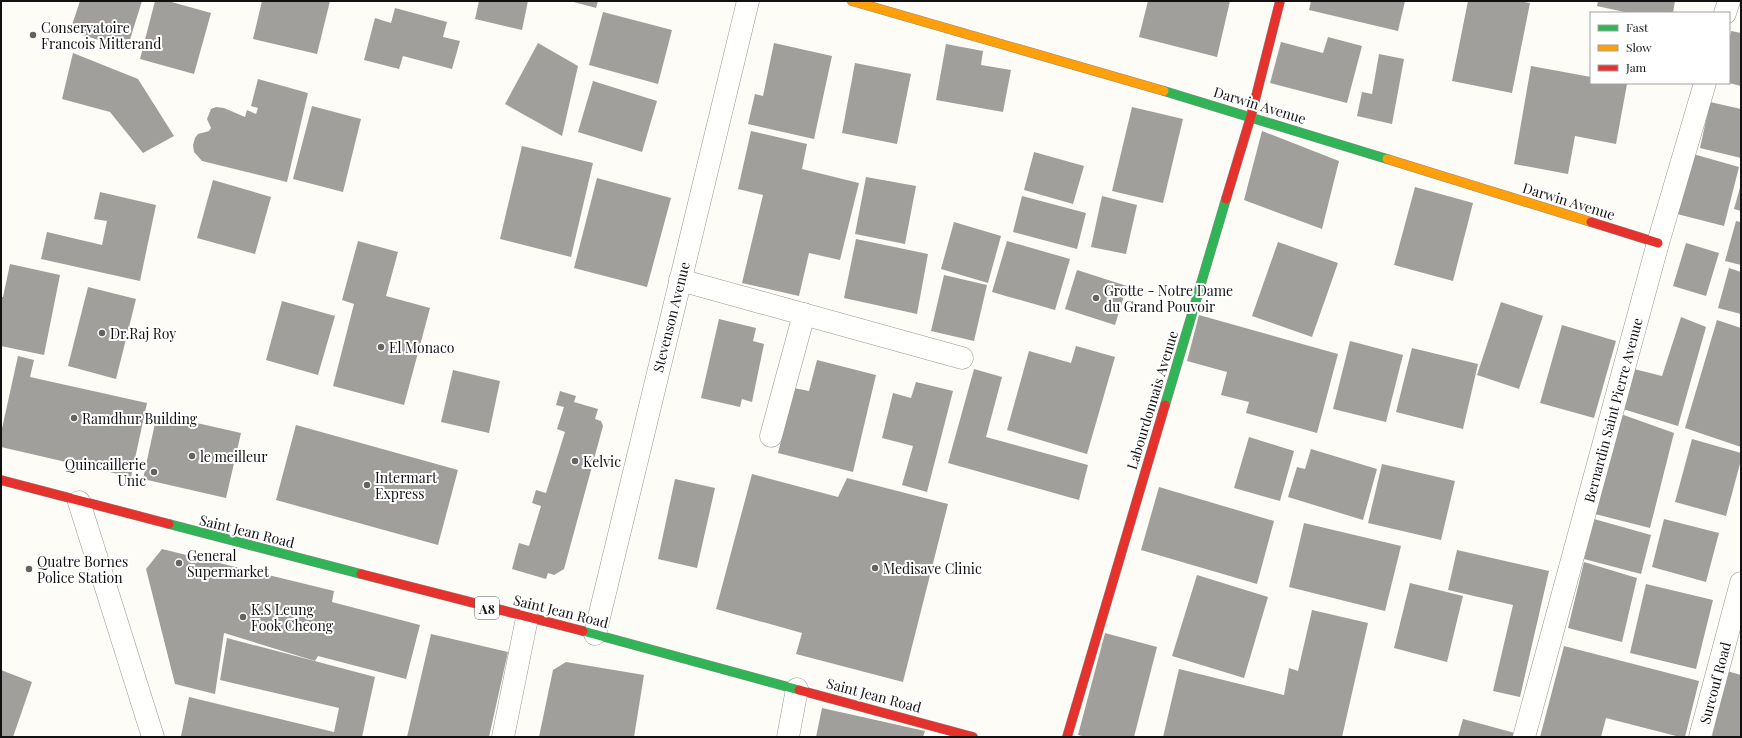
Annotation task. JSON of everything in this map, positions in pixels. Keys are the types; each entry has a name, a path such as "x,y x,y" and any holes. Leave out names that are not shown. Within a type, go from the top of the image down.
{"street":[{"name":"Stevenson Avenue","path":"595,634 748,1"},
{"name":"Darwin Avenue","path":"852,1 1251,116 1658,243"},
{"name":"Labourdonnais Avenue","path":"1067,737 1251,116 1280,1"},
{"path":"1725,12 1729,1"},
{"name":"Bernardin Saint Pierre Avenue","path":"1524,737 1658,243 1705,84"},
{"path":"680,280 962,358"},
{"path":"771,436 804,314"},
{"name":"Saint Jean Road","path":"1,480 79,502 595,634 973,737"},
{"path":"79,502 153,737"},
{"name":"Surcouf Road","path":"1700,737 1741,583"},
{"path":"503,737 528,618"},
{"path":"788,737 797,689"}],"building":[{"path":"80,1 142,1 127,49 70,31"},
{"path":"155,1 168,1 211,13 194,74 140,59"},
{"path":"262,1 330,1 317,54 253,39"},
{"path":"479,1 528,1 522,30 475,19"},
{"path":"570,1 598,1 596,8"},
{"path":"1148,1 1230,1 1217,57 1139,37"},
{"path":"1311,1 1405,1 1398,31 1309,10"},
{"path":"1468,1 1519,1 1530,3 1512,93 1452,81"},
{"path":"1598,1 1675,1 1673,12 1624,12 1597,6"},
{"path":"395,8 447,22 443,37 460,41 452,69 403,56 399,69 364,60 375,18 391,23"},
{"path":"603,12 672,30 658,84 589,65"},
{"path":"1731,31 1741,33 1741,86 1730,83"},
{"path":"1328,37 1362,46 1347,103 1270,83 1281,42 1323,53"},
{"path":"538,43 578,66 562,136 505,104"},
{"path":"774,43 832,56 814,139 748,124 755,94 763,96"},
{"path":"946,44 983,51 981,65 1011,70 1003,112 936,100"},
{"path":"73,53 138,79 174,136 143,153 110,112 62,99"},
{"path":"1379,54 1404,59 1392,124 1357,116 1362,92 1372,94"},
{"path":"855,63 911,74 897,144 842,133"},
{"path":"1531,66 1590,77 1590,84 1627,84 1616,144 1575,136 1568,174 1514,164"},
{"path":"258,79 308,93 287,182 202,161 194,152 193,145 195,138 198,134 209,131 211,128 207,119 211,109 216,107 224,108 245,117 247,110 256,114 258,108 251,106"},
{"path":"593,81 657,101 642,152 578,132"},
{"path":"1710,102 1741,109 1741,158 1700,148"},
{"path":"312,106 361,119 343,192 293,179"},
{"path":"1132,107 1183,119 1163,203 1112,191"},
{"path":"751,131 807,144 802,169 859,183 840,260 809,253 799,296 742,283 763,195 738,189"},
{"path":"1262,131 1339,161 1322,229 1244,200"},
{"path":"522,146 593,163 571,257 500,239"},
{"path":"1034,152 1084,166 1073,204 1024,190"},
{"path":"1693,154 1739,167 1724,226 1677,214"},
{"path":"866,177 916,186 905,244 855,234"},
{"path":"597,178 671,198 647,287 574,268"},
{"path":"213,180 271,197 255,254 197,238"},
{"path":"1741,184 1741,211 1734,209"},
{"path":"1415,187 1473,203 1453,281 1394,265"},
{"path":"100,192 156,205 140,281 41,259 47,232 102,245 107,221 94,219"},
{"path":"1022,196 1086,213 1077,249 1013,232"},
{"path":"1102,196 1137,205 1126,254 1091,247"},
{"path":"1736,221 1741,222 1741,265 1725,261"},
{"path":"954,222 1001,236 988,283 941,269"},
{"path":"856,239 928,254 917,314 844,298"},
{"name":"El Monaco","path":"358,241 398,252 386,296 430,308 404,405 333,386 354,304 342,300"},
{"path":"1007,241 1070,259 1055,310 992,292"},
{"path":"1278,242 1338,263 1312,337 1252,316"},
{"path":"1686,243 1719,253 1706,296 1673,286"},
{"path":"10,264 60,275 44,355 1,346 1,297 3,297"},
{"path":"1729,268 1741,272 1741,314 1718,308"},
{"name":"Grotte - Notre Dame du Grand Pouvoir","path":"1077,270 1127,286 1115,325 1065,309"},
{"path":"944,275 987,285 974,341 931,331"},
{"name":"Dr.Raj Roy","path":"88,287 136,299 116,379 68,366"},
{"path":"282,301 335,316 318,375 266,360"},
{"path":"1501,302 1543,316 1519,389 1477,375"},
{"path":"1199,315 1338,354 1317,433 1246,413 1249,402 1221,395 1227,372 1187,361"},
{"path":"1681,317 1706,327 1678,426 1623,409 1634,369 1662,376"},
{"path":"719,319 756,328 753,341 764,344 752,402 742,399 740,407 701,398"},
{"path":"1717,320 1741,328 1741,447 1685,428"},
{"path":"1562,325 1616,341 1594,418 1540,403"},
{"path":"1350,341 1403,355 1386,422 1333,409"},
{"path":"1076,346 1115,357 1087,454 1007,430 1029,351 1071,363"},
{"path":"1412,348 1478,364 1463,429 1396,412"},
{"name":"Ramdhur Building","path":"18,356 34,360 30,377 147,403 131,477 1,447 1,433"},
{"path":"817,360 876,375 853,472 778,453 794,388 809,391"},
{"path":"974,369 1002,377 986,437 1088,465 1079,500 948,463"},
{"path":"453,370 500,381 489,433 441,422"},
{"path":"916,382 953,391 927,492 902,485 913,446 882,438 893,393 911,398"},
{"name":"Kelvic","path":"560,391 576,396 574,402 598,409 595,419 601,421 603,426 564,569 554,575 548,573 546,579 512,569 519,543 529,546 541,506 532,503 536,490 546,493 565,432 557,429 564,407 556,405"},
{"path":"1618,413 1674,433 1650,528 1591,513"},
{"name":"le meilleur","path":"157,414 241,433 226,498 143,479"},
{"name":"Intermart Express","path":"296,425 458,470 438,545 276,500"},
{"path":"1249,437 1294,451 1280,501 1234,488"},
{"path":"1692,439 1741,453 1741,460 1726,516 1675,502"},
{"path":"1311,449 1377,469 1363,520 1288,497 1297,467 1305,469"},
{"path":"1382,464 1455,481 1441,540 1368,523"},
{"name":"Medisave Clinic","path":"752,474 838,497 847,478 948,504 903,682 796,654 802,633 716,609"},
{"path":"675,479 715,488 697,568 658,559"},
{"path":"1159,487 1274,521 1257,584 1141,550"},
{"path":"1594,519 1651,535 1641,574 1584,559"},
{"path":"1664,519 1719,533 1706,582 1652,567"},
{"path":"1304,523 1401,546 1385,611 1289,587"},
{"name":"K.S Leung Fook Cheong","path":"162,549 334,591 332,602 420,625 406,679 318,656 315,661 224,633 215,694 175,684 146,569"},
{"path":"1457,550 1549,571 1520,697 1493,691 1513,605 1448,590"},
{"path":"1584,562 1637,578 1622,642 1568,628"},
{"path":"1197,575 1268,597 1244,678 1172,656"},
{"path":"1410,583 1463,596 1447,662 1394,648"},
{"path":"1646,584 1713,600 1696,669 1630,653"},
{"path":"1312,610 1368,623 1342,737 1163,737 1179,669 1284,695 1289,668 1298,671"},
{"path":"1105,633 1157,647 1134,737 1086,737 1078,735"},
{"path":"431,634 508,652 489,737 407,737"},
{"path":"227,638 375,677 362,737 181,736 189,697 334,732 339,708 220,680"},
{"path":"1564,646 1699,681 1685,737 1606,718 1601,737 1540,737"},
{"path":"566,662 644,675 634,737 539,737 553,670"},
{"path":"1,670 32,682 13,737 1,737"},
{"path":"1727,671 1741,675 1741,737 1712,737"},
{"path":"822,708 925,731 923,737 816,737"},
{"path":"1463,719 1515,733 1514,737 1458,737"}],"traffic: fast":[{"path":"1164,91 1387,159"},
{"path":"1165,405 1226,199"},
{"path":"169,524 361,574"},
{"path":"583,631 799,690"}],"traffic: slow":[{"path":"852,1 1164,91"},
{"path":"1387,159 1591,222"}],"traffic: jam":[{"path":"1226,199 1251,116 1280,1"},
{"path":"1591,222 1658,243"},
{"path":"1067,737 1165,405"},
{"path":"1,480 169,524"},
{"path":"361,574 583,631"},
{"path":"799,690 973,737"}],"place":[{"name":"Conservatoire Francois Mitterand","path":"33,35"},
{"name":"Grotte - Notre Dame du Grand Pouvoir","path":"1096,298"},
{"name":"Dr.Raj Roy","path":"102,333"},
{"name":"El Monaco","path":"381,347"},
{"name":"Ramdhur Building","path":"74,418"},
{"name":"le meilleur","path":"192,456"},
{"name":"Kelvic","path":"575,461"},
{"name":"Quincaillerie Unic","path":"154,472"},
{"name":"Intermart Express","path":"367,485"},
{"name":"General Supermarket","path":"179,563"},
{"name":"Medisave Clinic","path":"875,568"},
{"name":"Quatre Bornes Police Station","path":"29,569"},
{"name":"K.S Leung Fook Cheong","path":"243,617"}]}
